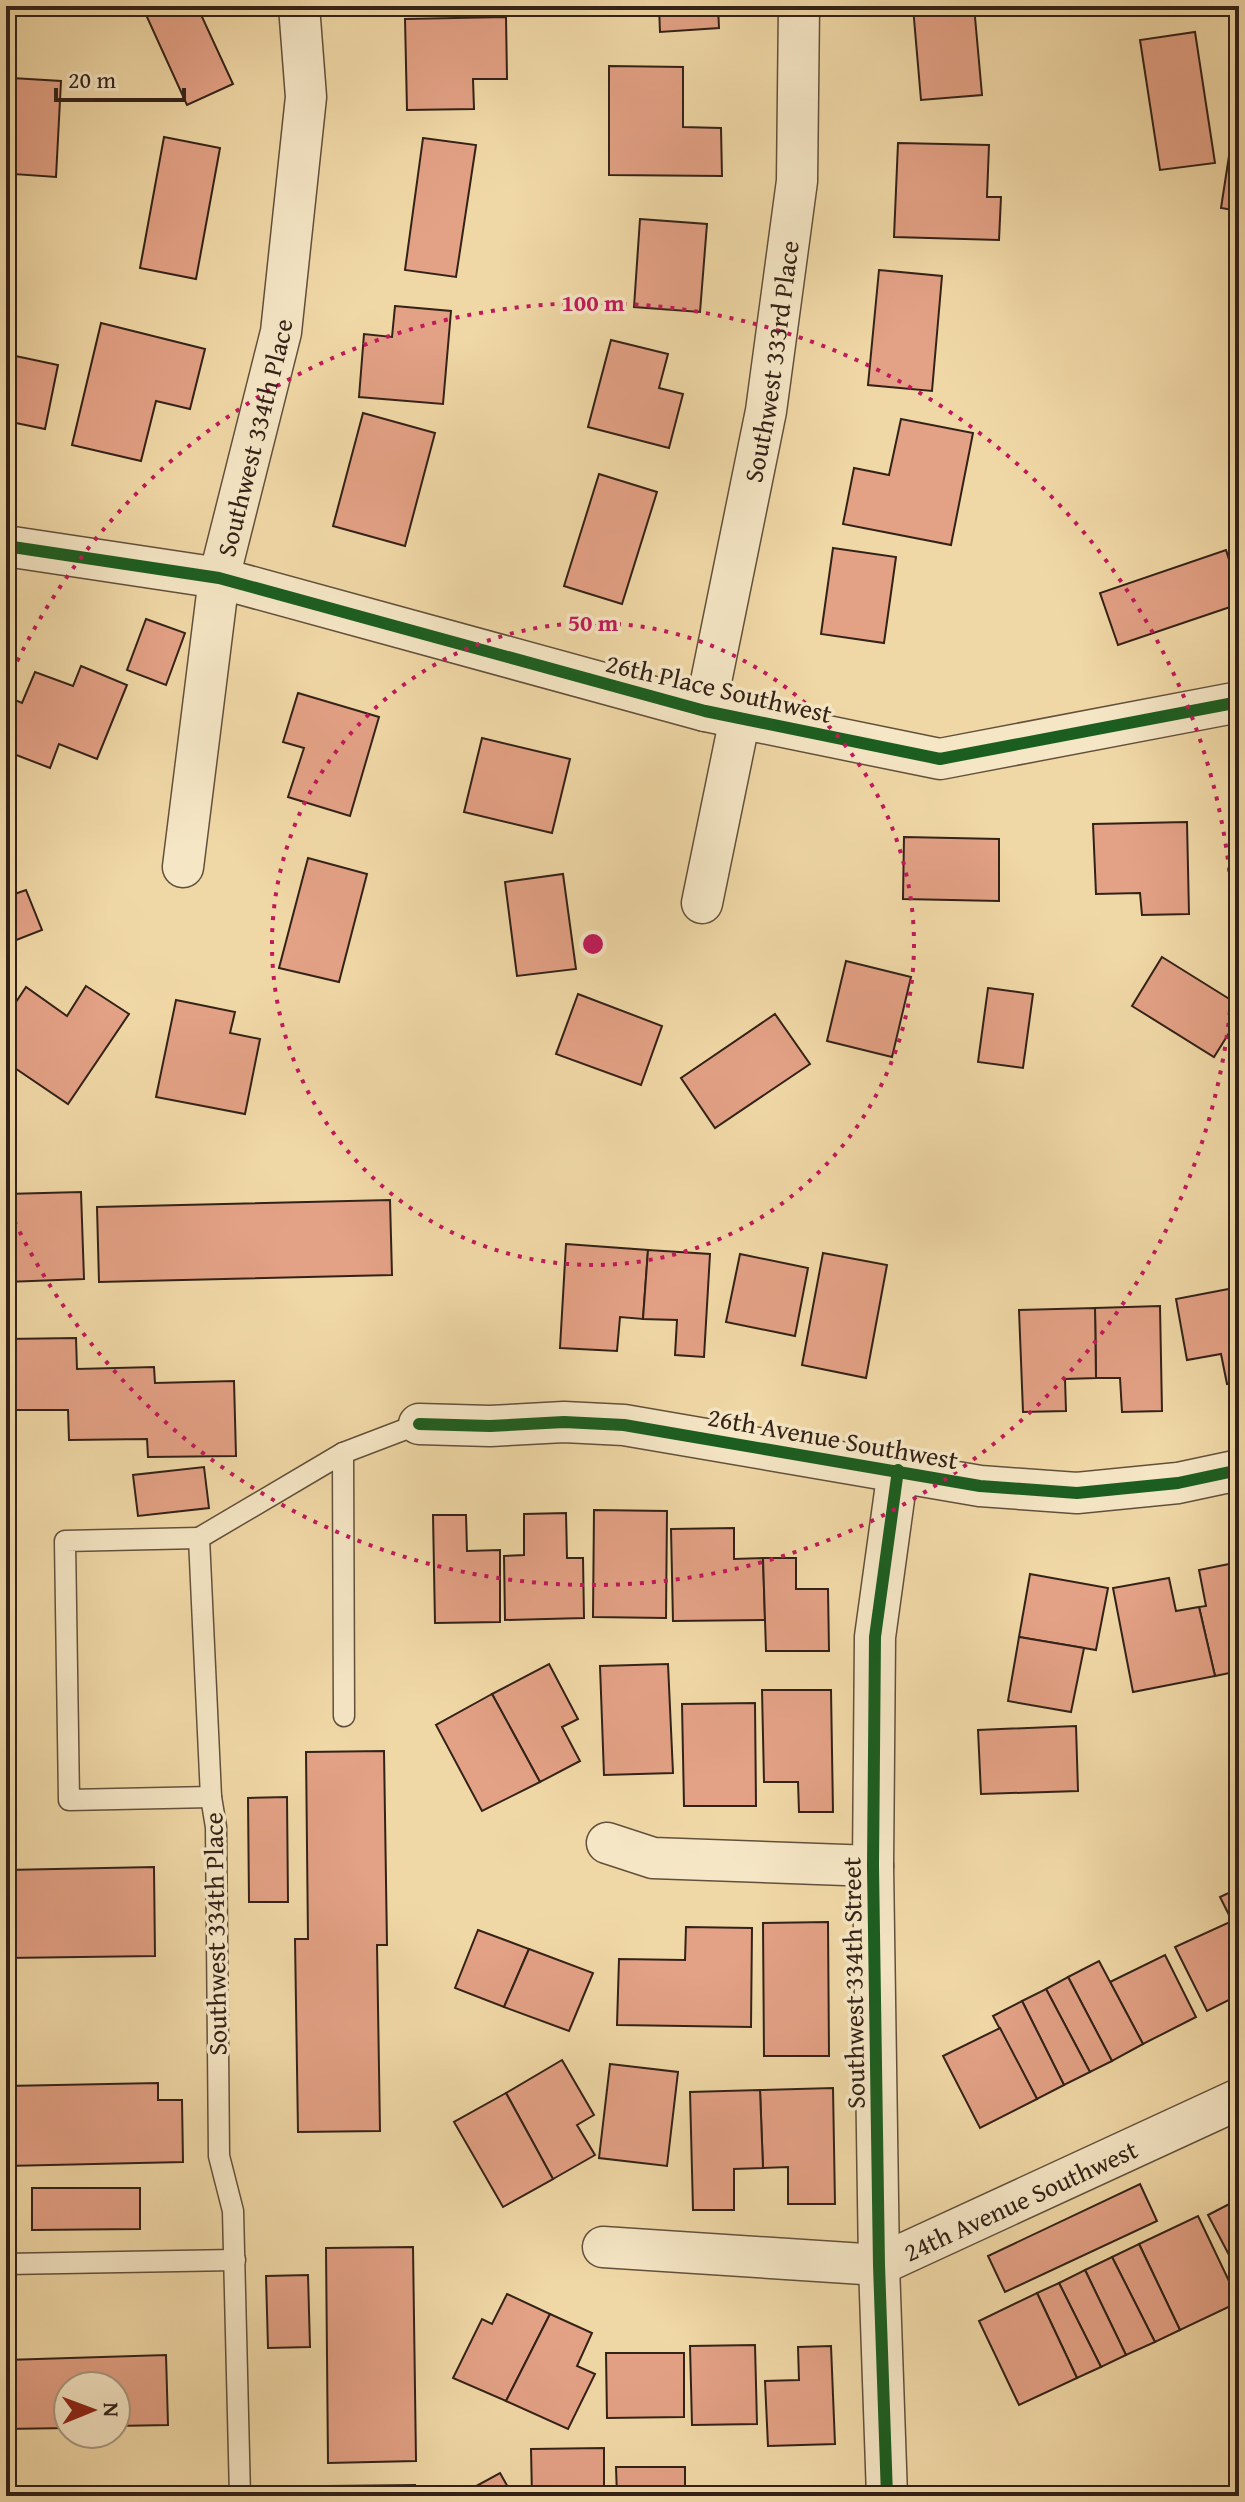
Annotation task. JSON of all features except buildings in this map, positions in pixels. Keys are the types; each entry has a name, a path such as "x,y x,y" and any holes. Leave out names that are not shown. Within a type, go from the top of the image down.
{"street":[{"name":"Southwest 334th Place","path":"183,867 219,578 281,332 306,97 299,6"},
{"name":"Southwest 333rd Place","path":"702,903 722,715 795,196 799,6"},
{"name":"26th Place Southwest","path":"6,546 219,578 722,715 940,759 1239,702"},
{"name":"26th Avenue Southwest","path":"419,1424 490,1426 564,1422 624,1425 980,1486 1077,1493 1178,1483 1239,1470"},
{"name":"Southwest 334th Street","path":"887,2496 879,2265 873,1866 875,1637 898,1470"},
{"path":"607,1843 653,1858 873,1866"},
{"name":"24th Avenue Southwest","path":"603,2247 879,2265 1239,2099"}],"lane":[{"path":"211,1797 69,1800 65,1541 199,1538 343,1453 419,1424"},
{"path":"343,1453 344,1716"},
{"name":"Southwest 334th Place","path":"199,1538 211,1797 216,1827 219,2156 233,2211 240,2496"},
{"path":"6,2264 235,2260"}],"cycle path":[{"path":"6,546 219,578 705,711 940,759 1239,702"},
{"path":"419,1424 490,1426 564,1422 624,1425 980,1486 1077,1493 1178,1483 1239,1470"},
{"path":"887,2496 879,2265 873,1866 875,1637 898,1470"}]}
